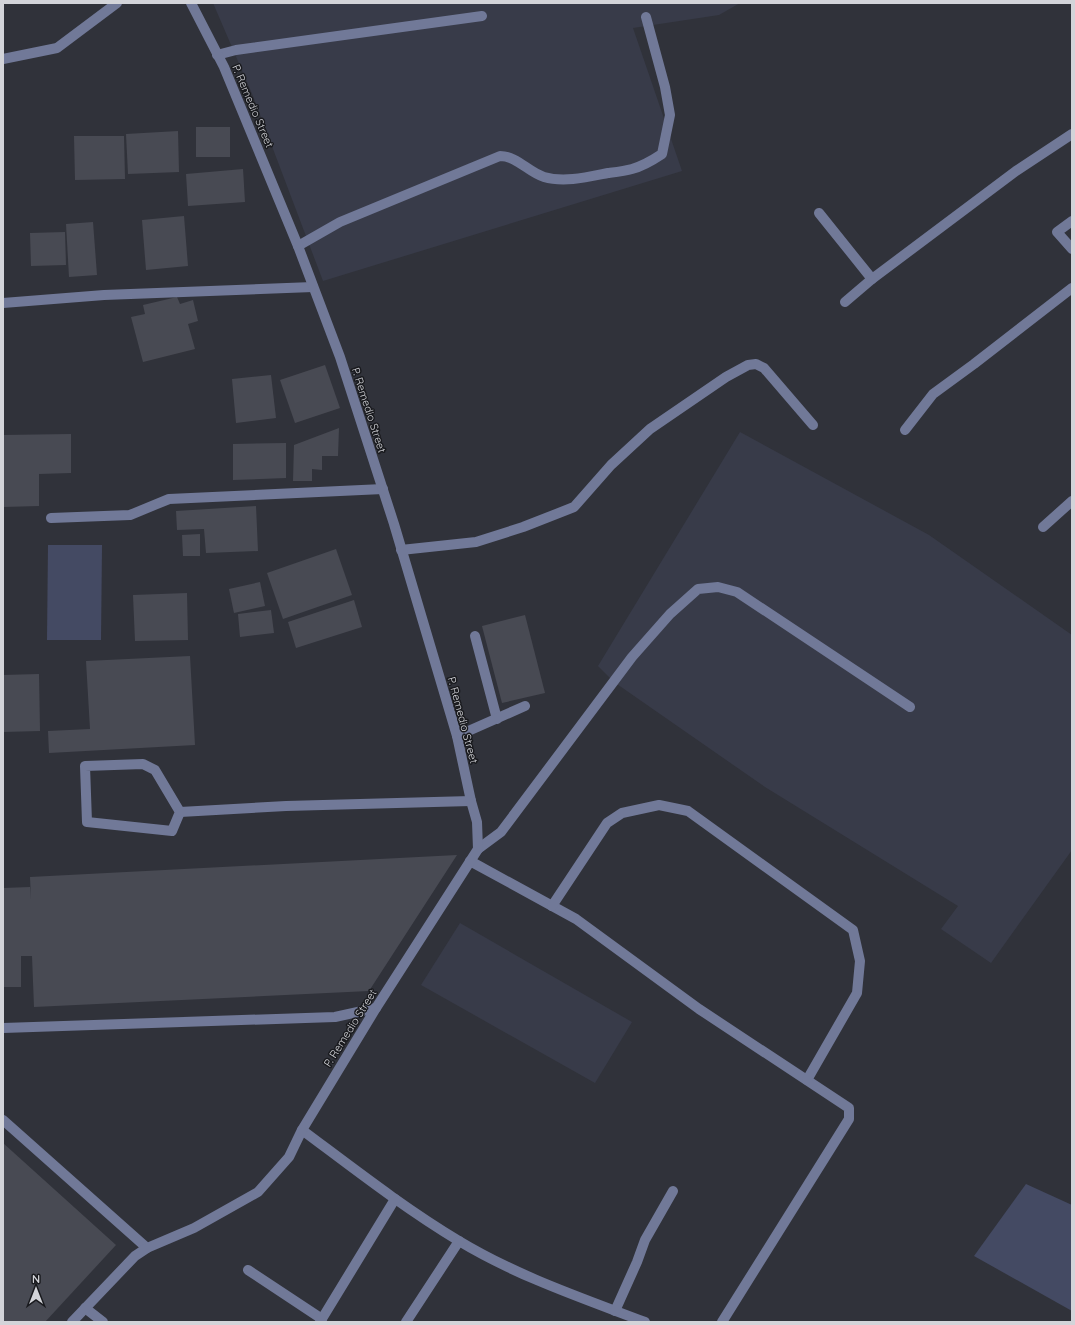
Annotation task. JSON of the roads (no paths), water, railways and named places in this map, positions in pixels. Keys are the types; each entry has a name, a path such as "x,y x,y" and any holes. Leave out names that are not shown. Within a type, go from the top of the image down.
{"street":[{"path":"3,59 57,48 117,3"},
{"name":"P. Remedio Street","path":"72,1322 135,1256 147,1248 194,1228 258,1192 289,1157 302,1130 376,1008 478,848 477,822 457,736 383,489 340,357 298,246 224,67 191,3"},
{"path":"217,55 236,50 482,16"},
{"path":"298,246 340,222 500,156 510,157 526,168 544,177 558,179 576,179 633,169 651,162 662,154 670,115 665,87 646,17"},
{"path":"845,302 872,279 1016,171 1072,134"},
{"path":"819,213 872,279"},
{"path":"1072,221 1057,232 1072,249"},
{"path":"3,303 104,295 313,287"},
{"path":"905,430 933,394 1072,288"},
{"path":"401,550 476,542 523,527 574,507 611,465 650,429 726,377 748,365 756,364 764,368 813,425"},
{"path":"51,518 130,515 169,499 383,489"},
{"path":"1044,526 1072,501"},
{"path":"478,848 501,832 632,658 670,614 698,589 718,587 737,592 910,707"},
{"path":"475,636 497,719"},
{"path":"457,736 525,706"},
{"path":"144,764 154,770 180,812 172,831 87,822 85,766 144,764"},
{"path":"180,812 286,806 471,801"},
{"path":"552,906 607,823 622,813 659,805 688,811 853,930 860,961 857,993 807,1080"},
{"path":"470,861 576,919 700,1009 849,1108 849,1119 722,1322"},
{"path":"3,1028 334,1017 376,1008"},
{"path":"3,1120 147,1248"},
{"path":"302,1130 395,1199 459,1241 545,1285 645,1322"},
{"path":"615,1311 645,1240 673,1190"},
{"path":"248,1270 321,1321 395,1199"},
{"path":"406,1322 459,1241"},
{"path":"86,1308 103,1322"}]}
